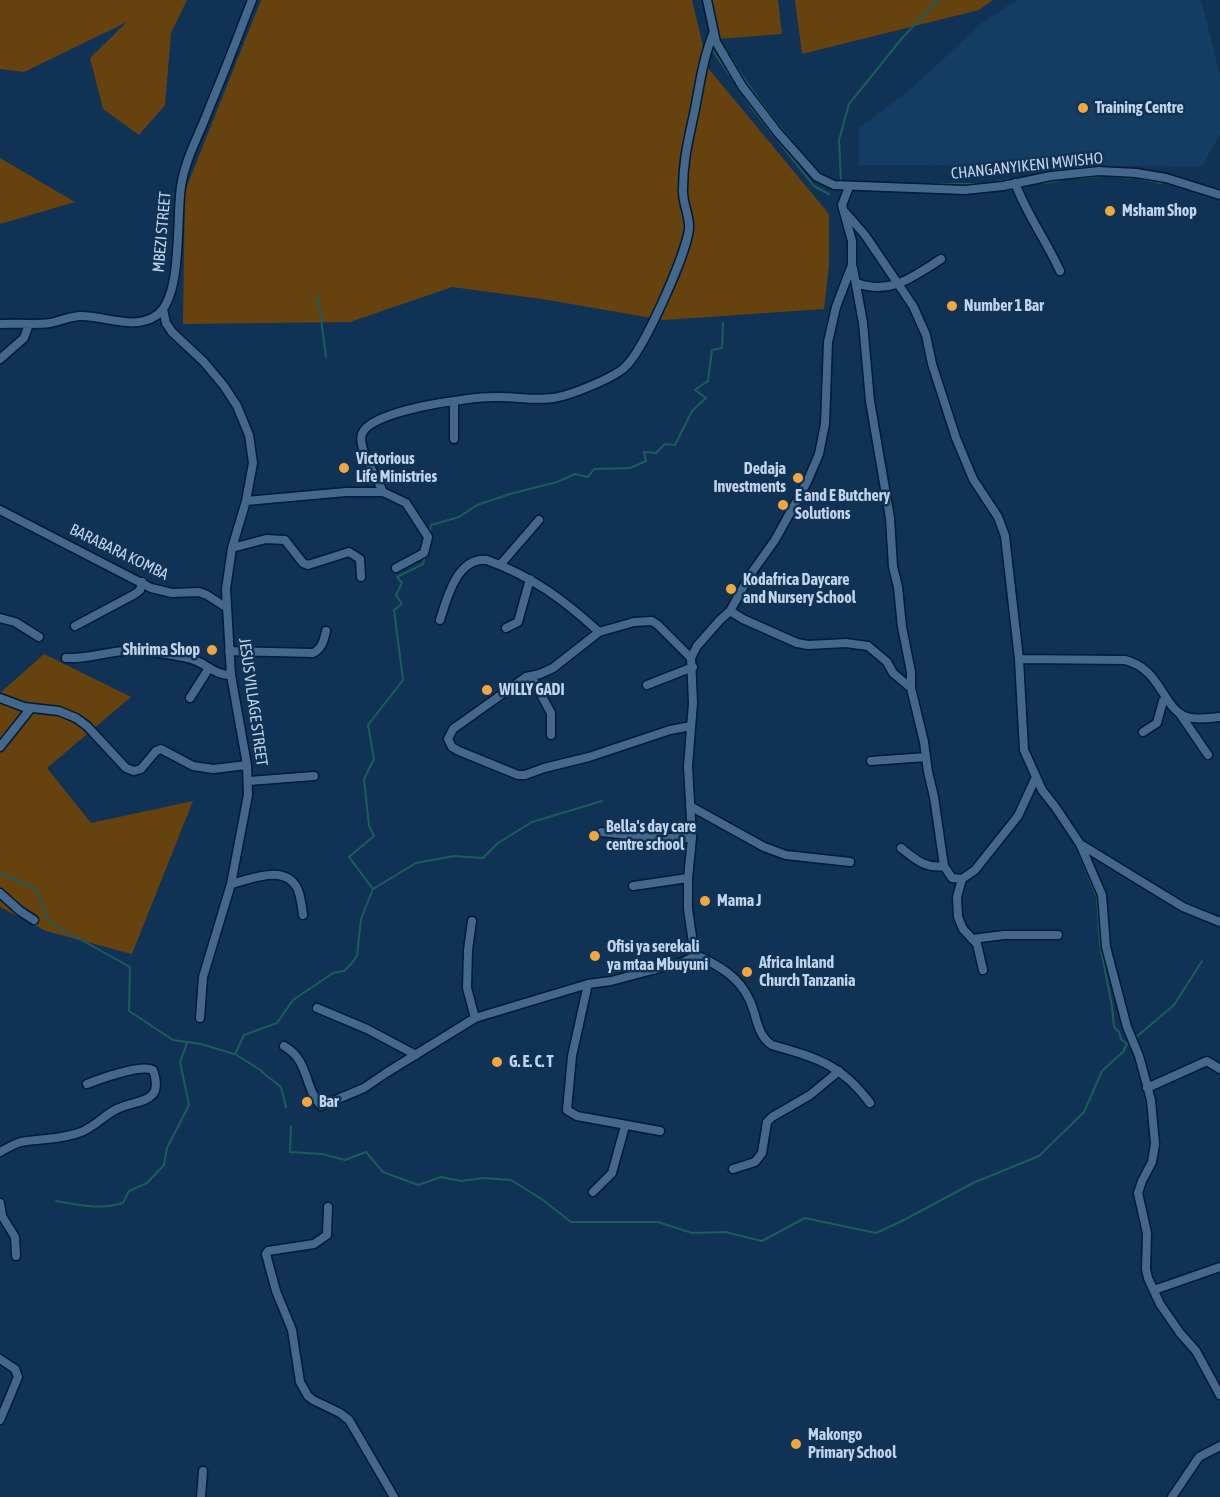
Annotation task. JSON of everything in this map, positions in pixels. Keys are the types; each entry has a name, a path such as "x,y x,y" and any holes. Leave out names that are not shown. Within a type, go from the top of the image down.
{"street":[{"name":"MBEZI STREET","path":"163,309 175,275 180,190 185,164 210,109 252,0"},
{"path":"383,492 361,445 361,435 365,427 393,414 427,404 492,397 555,398 604,379 624,368 630,361 652,327 685,247 690,219 682,195 684,160 702,67 713,34 707,0"},
{"name":"CHANGANYIKENI MWISHO","path":"713,34 742,86 778,134 817,177 834,185 965,190 1099,171 1136,172 1166,178 1220,195"},
{"path":"1015,183 1035,228 1043,237 1060,271"},
{"path":"284,1046 299,1057 314,1099 321,1106 364,1088 475,1018 588,984 611,981 690,960 694,954 688,909 692,838 688,766 692,663 697,646 730,611 750,575 788,518 819,454 825,424 828,342 836,307 852,266 854,253 851,231 843,210 843,200 849,187"},
{"path":"843,210 865,235 913,306 926,335 932,364 965,463 998,517 1005,536 1019,659 1024,750 1042,790 1080,844 1102,895 1106,947 1151,1100 1155,1144 1152,1162 1138,1193 1147,1233 1148,1278 1160,1304 1172,1323 1196,1351 1220,1395"},
{"path":"857,283 877,289 899,284 941,259"},
{"path":"852,266 857,283 867,352 870,401 889,508 893,567 898,586 902,627 912,672 912,688 934,797 944,866 952,878 962,879"},
{"path":"0,324 53,322 82,316 129,323 156,316 163,309"},
{"name":"JESUS VILLAGE STREET","path":"163,309 166,323 172,332 204,362 237,406 251,447 253,463 246,501 232,548 226,589 231,675 249,781 231,884 203,977 200,1018"},
{"path":"0,359 24,338 29,324"},
{"path":"454,401 454,439"},
{"path":"246,501 346,492 383,492 406,503 428,537 424,553 396,568"},
{"name":"BARABARA KOMBA","path":"0,510 151,588 172,593 199,592 227,608"},
{"path":"500,565 539,520"},
{"path":"232,548 267,539 285,540 303,563 308,565 349,552 360,559 361,577"},
{"path":"440,620 450,589 460,573 481,559 530,579 567,603 599,632"},
{"path":"506,628 518,622 521,616 530,579"},
{"path":"75,626 135,594 140,590 142,582"},
{"path":"730,611 797,643 808,645 846,643 868,646 887,662 893,674 912,688"},
{"path":"0,618 15,622 39,637"},
{"path":"691,726 670,730 615,750 525,775 518,775 453,747 448,739 453,729 524,679 553,668 599,632 634,622 652,621 692,663"},
{"path":"229,651 313,652 323,644 326,631"},
{"path":"66,658 78,659 138,651 191,658 221,675 231,675"},
{"path":"1019,659 1125,660 1135,663 1155,679 1166,699 1180,714 1208,755"},
{"path":"647,685 692,663"},
{"path":"190,698 209,668"},
{"path":"531,676 552,713 551,735"},
{"path":"0,698 31,708 59,711 82,722 131,771 141,769 156,751 161,749 193,766 213,769 247,765"},
{"path":"1143,732 1157,723 1163,701 1166,699"},
{"path":"0,747 31,708"},
{"path":"1180,714 1191,718 1220,717"},
{"path":"870,761 926,757"},
{"path":"249,781 314,776"},
{"path":"983,970 976,944 963,929 958,917 958,891 962,879 975,870 1018,816 1036,777"},
{"path":"690,806 764,848 786,855 850,862"},
{"path":"601,832 654,838 692,838"},
{"path":"1080,844 1175,903 1201,916 1220,922"},
{"path":"901,848 921,864 934,868 944,866"},
{"path":"231,884 261,875 275,874 284,877 298,890 303,915"},
{"path":"633,886 688,878"},
{"path":"0,893 34,920"},
{"path":"472,921 468,950 467,988 475,1018"},
{"path":"972,939 1004,935 1058,935"},
{"path":"694,954 722,967 738,982 750,1001 765,1041 822,1060 855,1084 870,1103"},
{"path":"588,984 574,1048 567,1110 577,1116 660,1131"},
{"path":"317,1008 367,1029 416,1055"},
{"path":"1147,1088 1207,1061 1220,1069"},
{"path":"0,1152 18,1143 43,1141 81,1132 116,1110 148,1100 155,1090 153,1070 148,1068 139,1068 87,1084"},
{"path":"733,1169 755,1162 762,1153 767,1122 772,1116 810,1095 839,1071"},
{"path":"593,1192 612,1173 625,1126"},
{"path":"0,1203 1,1212 15,1237 16,1256"},
{"path":"328,1207 327,1235 321,1241 268,1251 266,1254 276,1291 292,1330 300,1382 313,1400 349,1420 394,1497"},
{"path":"1154,1290 1220,1267"},
{"path":"0,1359 15,1369 18,1377 0,1420"},
{"path":"1172,1497 1199,1456 1220,1446"},
{"path":"201,1497 203,1471"}],"shaded area":[{"path":"0,0 187,0 171,33 165,105 139,135 103,109 90,58 127,22 24,72 0,69"},
{"path":"261,0 692,0 708,68 829,214 829,265 824,309 664,320 542,299 452,287 350,322 183,324 185,191"},
{"path":"711,0 778,0 782,34 718,39"},
{"path":"795,0 993,0 979,10 802,54"},
{"path":"1017,0 1201,0 1220,75 1220,134 1202,166 859,165 859,128 911,89 983,22"},
{"path":"0,158 75,202 0,224"},
{"path":"44,654 131,697 47,768 91,823 193,801 132,954 46,931 0,907 0,693"}],"waterway":[{"path":"844,182 841,181 839,140 849,104 903,37 938,0"},
{"path":"723,45 755,95 779,126 817,171 826,177"},
{"path":"711,48 754,111 814,186 829,194"},
{"path":"1056,172 1097,167"},
{"path":"1106,167 1142,170"},
{"path":"1065,179 1104,176"},
{"path":"1109,176 1133,178"},
{"path":"907,184 984,184 1026,177"},
{"path":"1137,178 1161,183"},
{"path":"1044,183 1061,180"},
{"path":"1166,183 1179,186"},
{"path":"1004,190 1016,189"},
{"path":"318,295 326,357"},
{"path":"430,532 431,525 459,517 477,505 557,482 575,474 588,477 594,469 630,468 646,461 644,452 656,453 665,444 675,445 692,411 706,398 695,390 708,381 712,350 722,348 723,323"},
{"path":"262,1071 235,1054 244,1035 277,1023 293,1000 333,973 344,971 357,956 361,919 373,889 349,857 374,836 369,826 364,779 374,759 368,725 403,680 394,610 402,604 396,595 402,583 397,577 423,564 425,556"},
{"path":"373,889 416,863 454,856 483,858 498,843 532,822 602,801"},
{"path":"1078,851 1097,897 1100,945 1114,1027 1127,1044 1124,1049"},
{"path":"0,873 36,889 49,922 130,967 129,1011 173,1040 201,1044 234,1054"},
{"path":"1134,1039 1174,1005 1202,961"},
{"path":"56,1201 98,1206 123,1203 129,1191 147,1183 164,1165 167,1148 189,1105 180,1062 187,1043"},
{"path":"291,1126 290,1152 322,1154 345,1160 366,1152 383,1172 418,1185 441,1177 461,1181 484,1178 511,1180 543,1200 571,1222 658,1222 692,1233 725,1232 762,1241 805,1218 876,1233 973,1183 1039,1156 1084,1112 1102,1071 1125,1050"},
{"path":"262,1072 281,1087 286,1107"}],"place":[{"name":"Training Centre","path":"1083,108"},
{"name":"Msham Shop","path":"1110,211"},
{"name":"Number 1 Bar","path":"952,306"},
{"name":"Victorious Life Ministries","path":"344,468"},
{"name":"Dedaja Investments","path":"798,478"},
{"name":"E and E Butchery Solutions","path":"783,505"},
{"name":"Kodafrica Daycare and Nursery School","path":"731,589"},
{"name":"Shirima Shop","path":"212,650"},
{"name":"WILLY GADI","path":"487,690"},
{"name":"Bella's day care centre school","path":"594,836"},
{"name":"Mama J","path":"705,901"},
{"name":"Ofisi ya serekali ya mtaa Mbuyuni","path":"595,956"},
{"name":"Africa Inland Church Tanzania","path":"747,972"},
{"name":"G. E. C. T","path":"497,1062"},
{"name":"Bar","path":"307,1102"},
{"name":"Makongo Primary School","path":"796,1444"}]}
